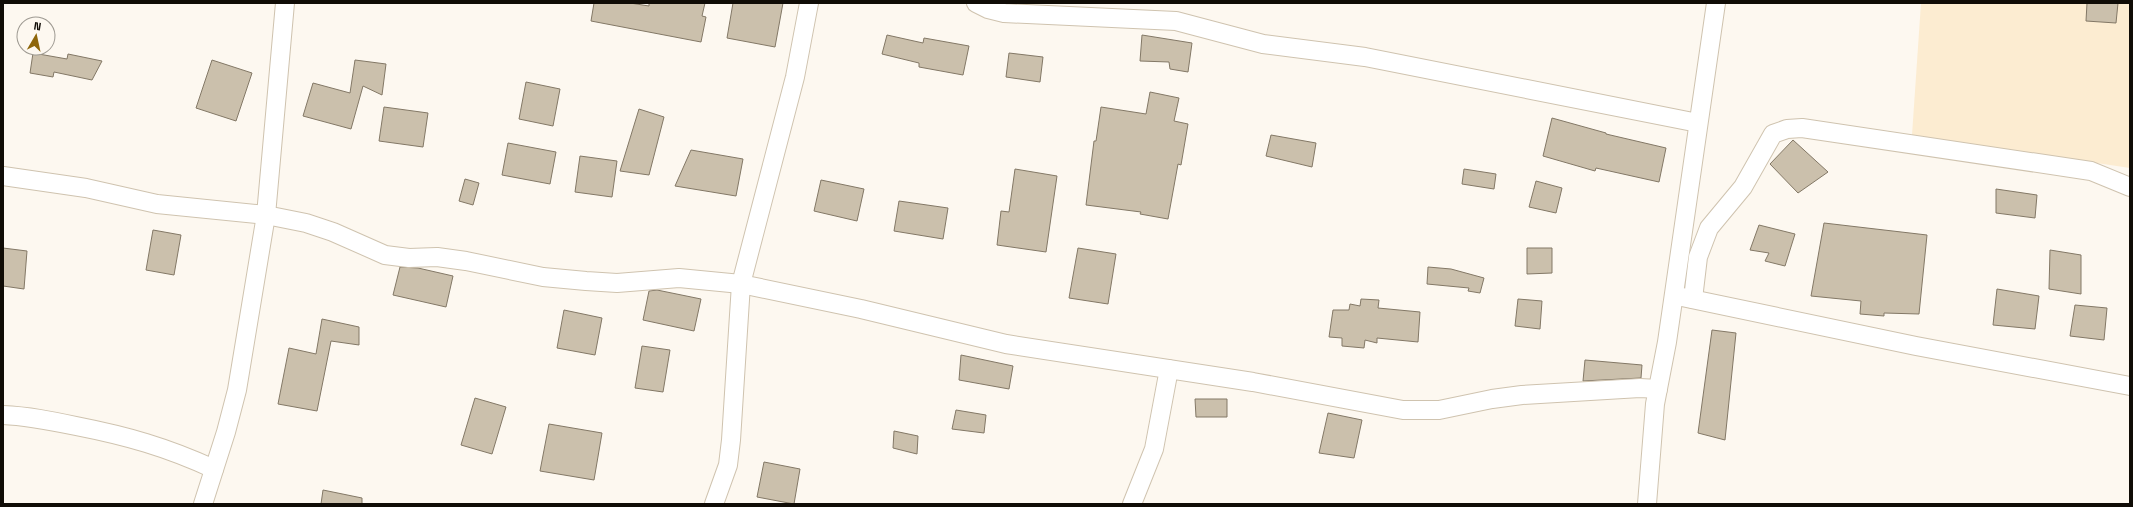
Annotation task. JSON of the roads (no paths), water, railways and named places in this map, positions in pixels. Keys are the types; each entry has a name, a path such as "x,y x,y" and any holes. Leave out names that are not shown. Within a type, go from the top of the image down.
{"street":[{"path":"203,504 226,432 237,390 266,215 284,3"},
{"path":"714,504 728,465 741,284 794,77 809,3"},
{"path":"976,3 988,10 1004,13 1038,9 1176,21 1263,44 1365,57 1698,123"},
{"path":"1647,504 1655,404 1667,342 1716,3"},
{"path":"1693,299 1698,257 1709,228 1743,187 1773,134 1788,129 1802,128 2091,171 2130,187"},
{"path":"3,176 86,188 157,204 266,215 306,223 385,254 409,258 444,258 542,277 586,281 617,282 679,278 741,284 861,309 1006,344 1169,369 1403,410 1439,410 1492,399 1522,395 1640,388 1658,389"},
{"path":"1673,295 1916,346 2130,386"},
{"path":"1132,504 1154,449 1169,369"},
{"path":"3,416 43,419 126,436 180,454 214,469"}]}
